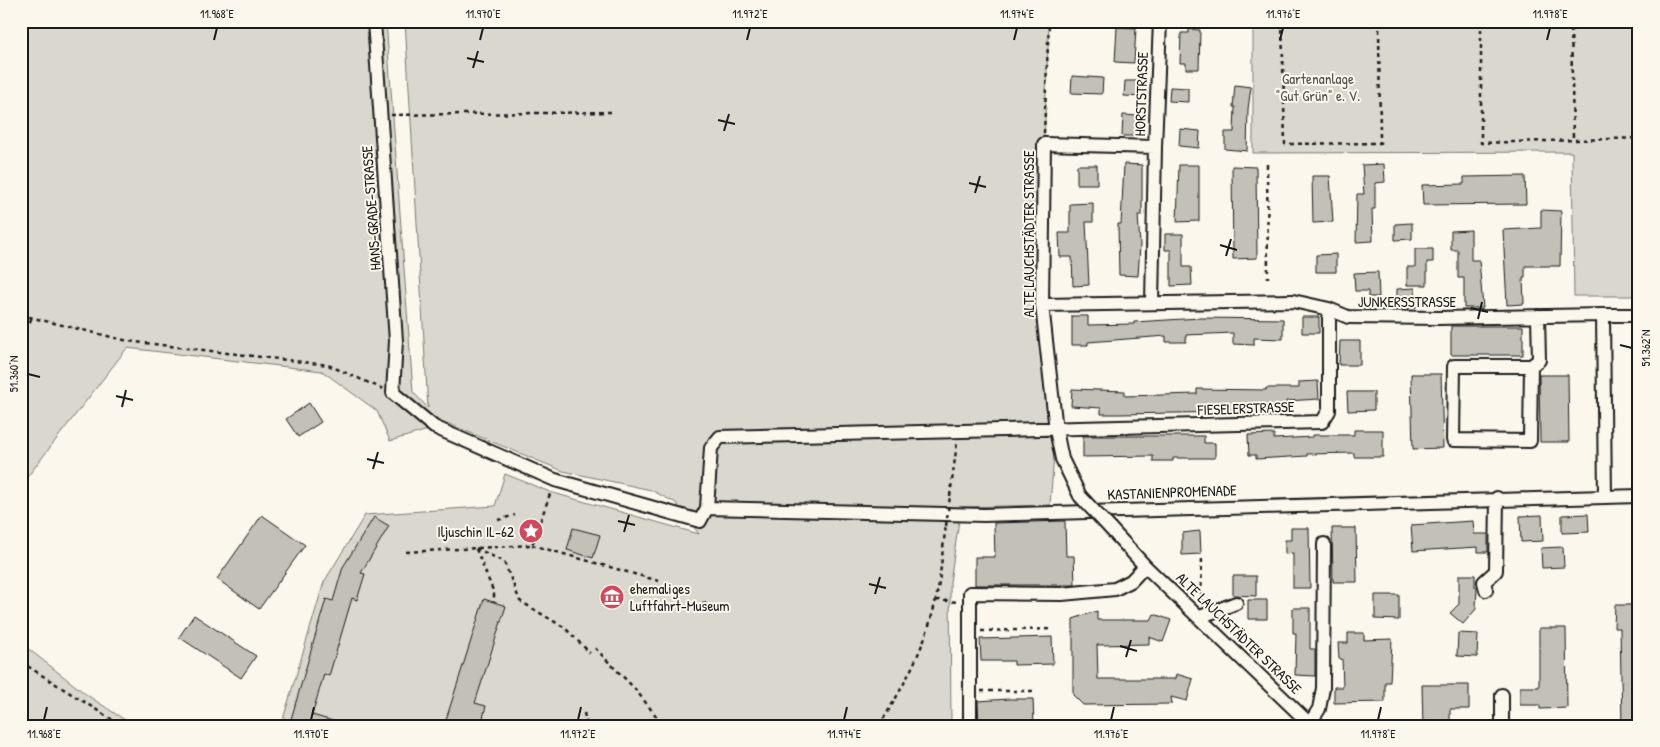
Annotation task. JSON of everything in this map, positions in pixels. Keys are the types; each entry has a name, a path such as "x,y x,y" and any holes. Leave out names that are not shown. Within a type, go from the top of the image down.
{"street":[{"name":"HANS-GRADE-STRASSE","path":"374,21 396,341 393,393"},
{"name":"HORSTSTRASSE","path":"1044,144 1155,147 1160,21"},
{"name":"ALTE LAUCHSTÄDTER STRASSE","path":"1044,144 1042,304 1056,430 1062,459 1080,496 1145,566 1311,725 1320,709 1323,688 1324,544"},
{"path":"1152,303 1155,147"},
{"name":"JUNKERSSTRASSE","path":"1042,304 1293,301 1329,309 1348,317 1440,318 1639,315"},
{"name":"FIESELERSTRASSE","path":"1056,430 1322,422 1330,411 1329,309"},
{"path":"1603,315 1605,497"},
{"path":"1531,366 1530,441 1453,440 1454,366 1531,366 1539,360 1538,316"},
{"path":"393,393 434,428 554,480 700,521 707,508 711,448 720,437 1056,430"},
{"name":"KASTANIENPROMENADE","path":"707,508 984,514 1500,498 1639,496"},
{"path":"1486,590 1484,582 1496,572 1500,498"},
{"path":"970,726 970,594 1062,594 1115,589 1131,581 1145,566"},
{"path":"1200,617 1236,604"},
{"path":"1502,695 1502,726"}],"path":[{"name":"ALTE LAUCHSTÄDTER STRASSE","path":"1044,144 1048,21"},
{"path":"1282,21 1284,144 1380,143 1379,21"},
{"path":"1481,21 1481,143 1639,138"},
{"path":"1571,21 1573,140"},
{"path":"380,115 614,112"},
{"path":"1267,164 1268,278"},
{"path":"21,315 128,341 328,366 393,393"},
{"path":"21,336 33,318"},
{"path":"879,726 904,685 919,653 936,600 958,431"},
{"path":"532,545 554,480"},
{"path":"498,520 515,516"},
{"path":"406,552 532,545 659,582"},
{"path":"475,548 494,593 494,602"},
{"path":"475,548 504,562 520,601 565,628 590,654"},
{"path":"1200,617 1202,557"},
{"path":"936,600 969,603"},
{"path":"702,603 709,602"},
{"path":"970,631 1052,629"},
{"path":"595,648 635,689 664,726"},
{"path":"21,662 122,726"},
{"path":"970,690 1034,691"},
{"path":"584,713 587,726"}],"green space":[{"path":"21,21 386,21 413,392 428,408 405,21 1049,21 1044,144 1042,305 1056,430 1050,505 961,507 950,582 951,726 281,726 324,582 365,515 495,506 505,474 550,492 699,534 676,503 651,490 563,471 449,424 390,441 377,411 322,371 127,348 21,485"},
{"name":"Gartenanlage \"Gut Grün\" e. V.","path":"1253,21 1639,21 1639,296 1574,296 1572,152 1253,153"},
{"path":"21,643 87,695 134,726 21,726"}],"building":[{"path":"1117,27 1136,28 1134,63 1115,62"},
{"path":"1189,29 1200,30 1199,69 1186,69 1186,63 1180,63 1181,33 1189,33"},
{"path":"1072,76 1103,78 1102,94 1071,93"},
{"path":"1125,81 1143,81 1143,97 1124,96"},
{"path":"1235,85 1251,87 1248,109 1247,151 1225,149 1225,132 1234,132 1235,107 1233,107"},
{"path":"1170,87 1188,88 1188,102 1169,101"},
{"path":"1123,115 1139,116 1138,136 1122,136"},
{"path":"1180,129 1200,131 1199,148 1179,146"},
{"path":"1124,164 1142,165 1142,215 1138,215 1140,245 1138,276 1119,275 1118,224 1121,224"},
{"path":"1384,164 1385,182 1375,183 1375,209 1372,209 1373,241 1356,242 1357,194 1364,194 1362,165"},
{"path":"1077,165 1097,165 1097,184 1077,184"},
{"path":"1179,165 1199,165 1199,221 1177,222"},
{"path":"1232,166 1256,167 1257,258 1233,259"},
{"path":"1312,176 1330,176 1333,222 1313,223"},
{"path":"1525,176 1526,204 1423,205 1422,185 1464,184 1464,177"},
{"path":"1093,203 1093,222 1086,222 1089,285 1073,286 1072,257 1060,257 1059,233 1070,233 1070,204"},
{"path":"1541,210 1561,211 1560,266 1525,266 1525,277 1523,277 1524,304 1507,305 1503,230 1541,228"},
{"path":"1412,223 1412,239 1395,240 1395,224"},
{"path":"1471,230 1471,260 1479,260 1483,308 1464,308 1464,278 1458,278 1458,250 1451,250 1451,231"},
{"path":"1165,234 1183,234 1183,267 1191,267 1192,285 1171,286 1171,250 1165,250"},
{"path":"1415,249 1433,249 1433,262 1427,262 1427,285 1407,285 1407,267 1415,267"},
{"path":"1336,254 1336,272 1316,272 1316,255"},
{"path":"1378,272 1379,297 1368,297 1368,291 1355,291 1354,273"},
{"path":"1415,288 1416,308 1397,309 1397,289"},
{"path":"1072,316 1088,316 1088,325 1134,324 1134,322 1200,318 1283,319 1283,339 1254,338 1254,345 1233,344 1233,333 1186,335 1186,342 1166,342 1166,336 1088,342 1088,345 1072,345"},
{"path":"1302,317 1319,317 1319,333 1302,333"},
{"path":"1451,326 1523,326 1523,355 1451,355"},
{"path":"1340,341 1360,341 1360,365 1339,365"},
{"path":"1411,374 1441,374 1443,448 1413,449"},
{"path":"1539,375 1568,375 1569,442 1540,442"},
{"path":"1318,381 1319,399 1286,401 1286,411 1101,414 1101,408 1071,406 1072,389 1125,391 1125,396 1197,394 1197,389 1266,390 1266,388 1299,388 1299,382"},
{"path":"1347,392 1374,392 1374,410 1348,411"},
{"path":"309,403 321,422 298,437 286,419"},
{"path":"1354,430 1383,430 1383,457 1354,457 1354,453 1307,454 1307,456 1256,459 1256,455 1249,455 1248,435 1274,434 1274,439 1313,437 1313,435 1354,435"},
{"path":"1083,436 1204,436 1204,443 1215,443 1215,458 1173,458 1173,461 1153,461 1153,456 1083,457"},
{"path":"1588,514 1589,532 1562,533 1562,515"},
{"path":"262,515 305,545 259,609 217,579"},
{"path":"1542,515 1543,541 1521,542 1520,516"},
{"path":"374,517 389,526 361,573 365,574 357,600 352,598 329,676 324,674 312,715 340,723 339,726 289,726 326,599 333,601 343,567"},
{"path":"1065,521 1066,556 1074,556 1075,585 975,585 975,557 995,557 994,523"},
{"path":"1473,521 1474,534 1488,534 1488,552 1478,552 1478,547 1413,551 1411,525"},
{"path":"573,528 600,535 593,558 567,550"},
{"path":"1291,528 1309,528 1310,588 1293,588 1293,553 1285,554 1285,540 1291,540"},
{"path":"1332,528 1356,528 1357,582 1333,582"},
{"path":"1200,531 1201,554 1182,555 1182,533"},
{"path":"1563,547 1564,567 1542,568 1541,548"},
{"path":"1459,575 1475,575 1475,587 1477,587 1476,609 1463,624 1450,613 1459,604"},
{"path":"1233,576 1256,576 1256,596 1233,595"},
{"path":"1375,595 1399,595 1399,620 1375,619"},
{"path":"484,599 506,606 475,703 486,706 481,726 444,726"},
{"path":"1248,600 1267,600 1267,619 1248,619"},
{"path":"1615,605 1639,605 1639,726 1622,726 1620,628 1614,628"},
{"path":"1293,608 1310,608 1310,649 1315,649 1315,676 1295,675 1296,633 1293,633"},
{"path":"1097,611 1097,620 1151,620 1154,614 1171,620 1163,642 1149,637 1149,644 1097,645 1098,679 1175,679 1176,674 1193,679 1187,701 1171,697 1172,704 1083,705 1073,695 1073,619"},
{"path":"194,615 256,656 241,678 179,637"},
{"path":"1539,628 1566,628 1567,708 1540,709 1540,705 1520,705 1520,687 1539,687"},
{"path":"1348,633 1364,633 1364,640 1392,639 1390,682 1385,682 1385,702 1334,703 1334,687 1343,687 1342,659 1339,659 1338,643 1348,643"},
{"path":"1458,633 1478,634 1477,657 1457,656"},
{"path":"1052,637 1053,664 1014,665 1014,661 981,661 980,639"},
{"path":"1422,685 1469,685 1469,709 1450,709 1450,726 1423,726"},
{"path":"1033,699 1034,726 979,726 978,701"}],"place":[{"name":"Iljuschin IL-62","path":"531,531"},
{"name":"ehemaliges Luftfahrt-Museum","path":"612,597"}]}
